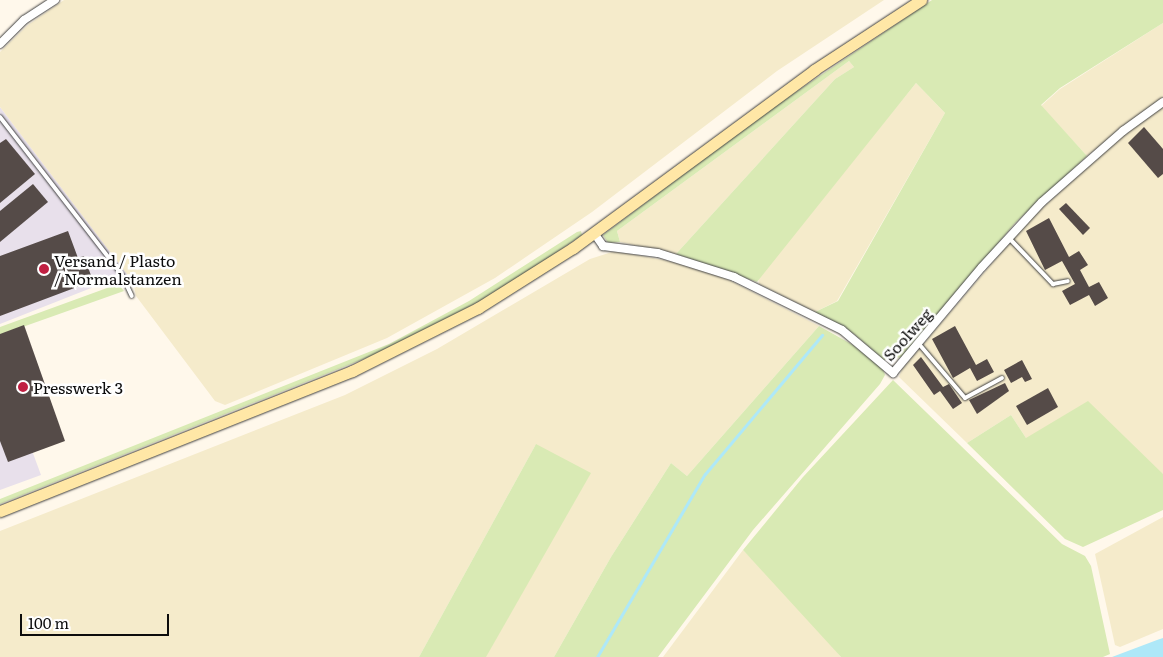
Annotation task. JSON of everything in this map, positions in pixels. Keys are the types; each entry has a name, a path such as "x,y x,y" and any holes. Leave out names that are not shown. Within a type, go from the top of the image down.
{"main road":[{"path":"0,511 352,371 416,342 526,279 594,233 814,70 921,0"}],"street":[{"path":"0,44 24,20 55,0"},
{"name":"Soolweg","path":"594,233 603,246 658,253 734,276 842,330 893,373 1009,238 1088,160 1163,102"}],"lane":[{"path":"0,117 122,275 132,296"},
{"path":"1009,238 1053,284 1068,281"},
{"path":"918,344 965,398 1002,378"}],"shaded area":[{"path":"64,0 884,0 777,71 592,212 495,278 387,338 225,405 215,401 136,296 133,282 0,107 0,52 28,25"},
{"path":"1163,23 1163,97 1087,156 1041,106 1060,89"},
{"path":"849,61 854,67 835,79 676,254 620,242 617,231"},
{"path":"916,83 945,113 837,301 815,312 759,284 758,277"},
{"path":"1163,106 1163,474 1026,438 1011,415 967,443 899,377 902,369 1030,219 1118,140"},
{"path":"0,107 133,282 119,277 0,324"},
{"path":"615,251 685,264 727,279 819,326 687,476 671,463 611,557 554,657 484,657 536,444 419,657 0,657 0,531 345,395 437,349 590,259"},
{"path":"0,364 41,475 0,490"},
{"path":"1163,517 1163,629 1120,647 1115,645 1095,554"},
{"path":"743,550 802,611 841,657 663,657"}],"green space":[{"path":"932,0 1163,0 1163,23 1060,88 1041,105 1087,156 1015,223 902,357 884,360 854,334 815,312 838,301 945,113 916,83 757,282 676,254 835,79 854,67 849,61 617,231 620,242 608,243 603,235 762,115"},
{"path":"581,231 582,235 540,264 480,301 391,348 0,504 0,499 389,344 469,301"},
{"path":"118,284 124,291 0,335 0,327"},
{"path":"819,326 853,345 883,369 885,375 880,384 753,530 658,657 554,657 611,557 671,463 687,476"},
{"path":"893,380 1062,544 1085,556 1091,566 1110,654 1103,657 841,657 743,550 803,477"},
{"path":"1088,401 1163,474 1163,510 1083,547 1065,539 967,443 1011,415 1026,438"},
{"path":"536,444 591,473 486,657 419,657"}],"water":[{"path":"1163,638 1163,657 1112,657 1157,640"}],"building":[{"path":"1144,127 1163,149 1163,174 1158,178 1128,143"},
{"path":"6,139 35,174 0,203 0,143"},
{"path":"33,184 48,202 0,242 0,211"},
{"path":"1066,203 1090,228 1083,235 1059,209"},
{"path":"1049,218 1069,257 1079,251 1088,265 1080,270 1089,287 1099,282 1108,298 1095,306 1089,295 1070,305 1062,291 1075,284 1062,261 1045,270 1026,231"},
{"name":"Versand / Plasto / Normalstanzen","path":"68,231 78,258 84,256 93,281 0,316 0,256"},
{"name":"Presswerk 3","path":"24,325 65,441 8,462 0,441 0,334"},
{"path":"955,326 976,365 987,359 994,372 977,381 970,368 953,378 932,339"},
{"path":"921,357 943,387 949,384 962,403 953,409 940,391 934,395 913,365"},
{"path":"1022,360 1032,379 1025,382 1022,377 1011,383 1004,370"},
{"path":"1005,383 1009,391 977,414 969,400"},
{"path":"1048,388 1058,407 1027,425 1016,406"}],"waterway":[{"path":"597,657 705,474 822,335"}],"place":[{"name":"Versand / Plasto / Normalstanzen","path":"44,269"},
{"name":"Presswerk 3","path":"23,387"}]}
